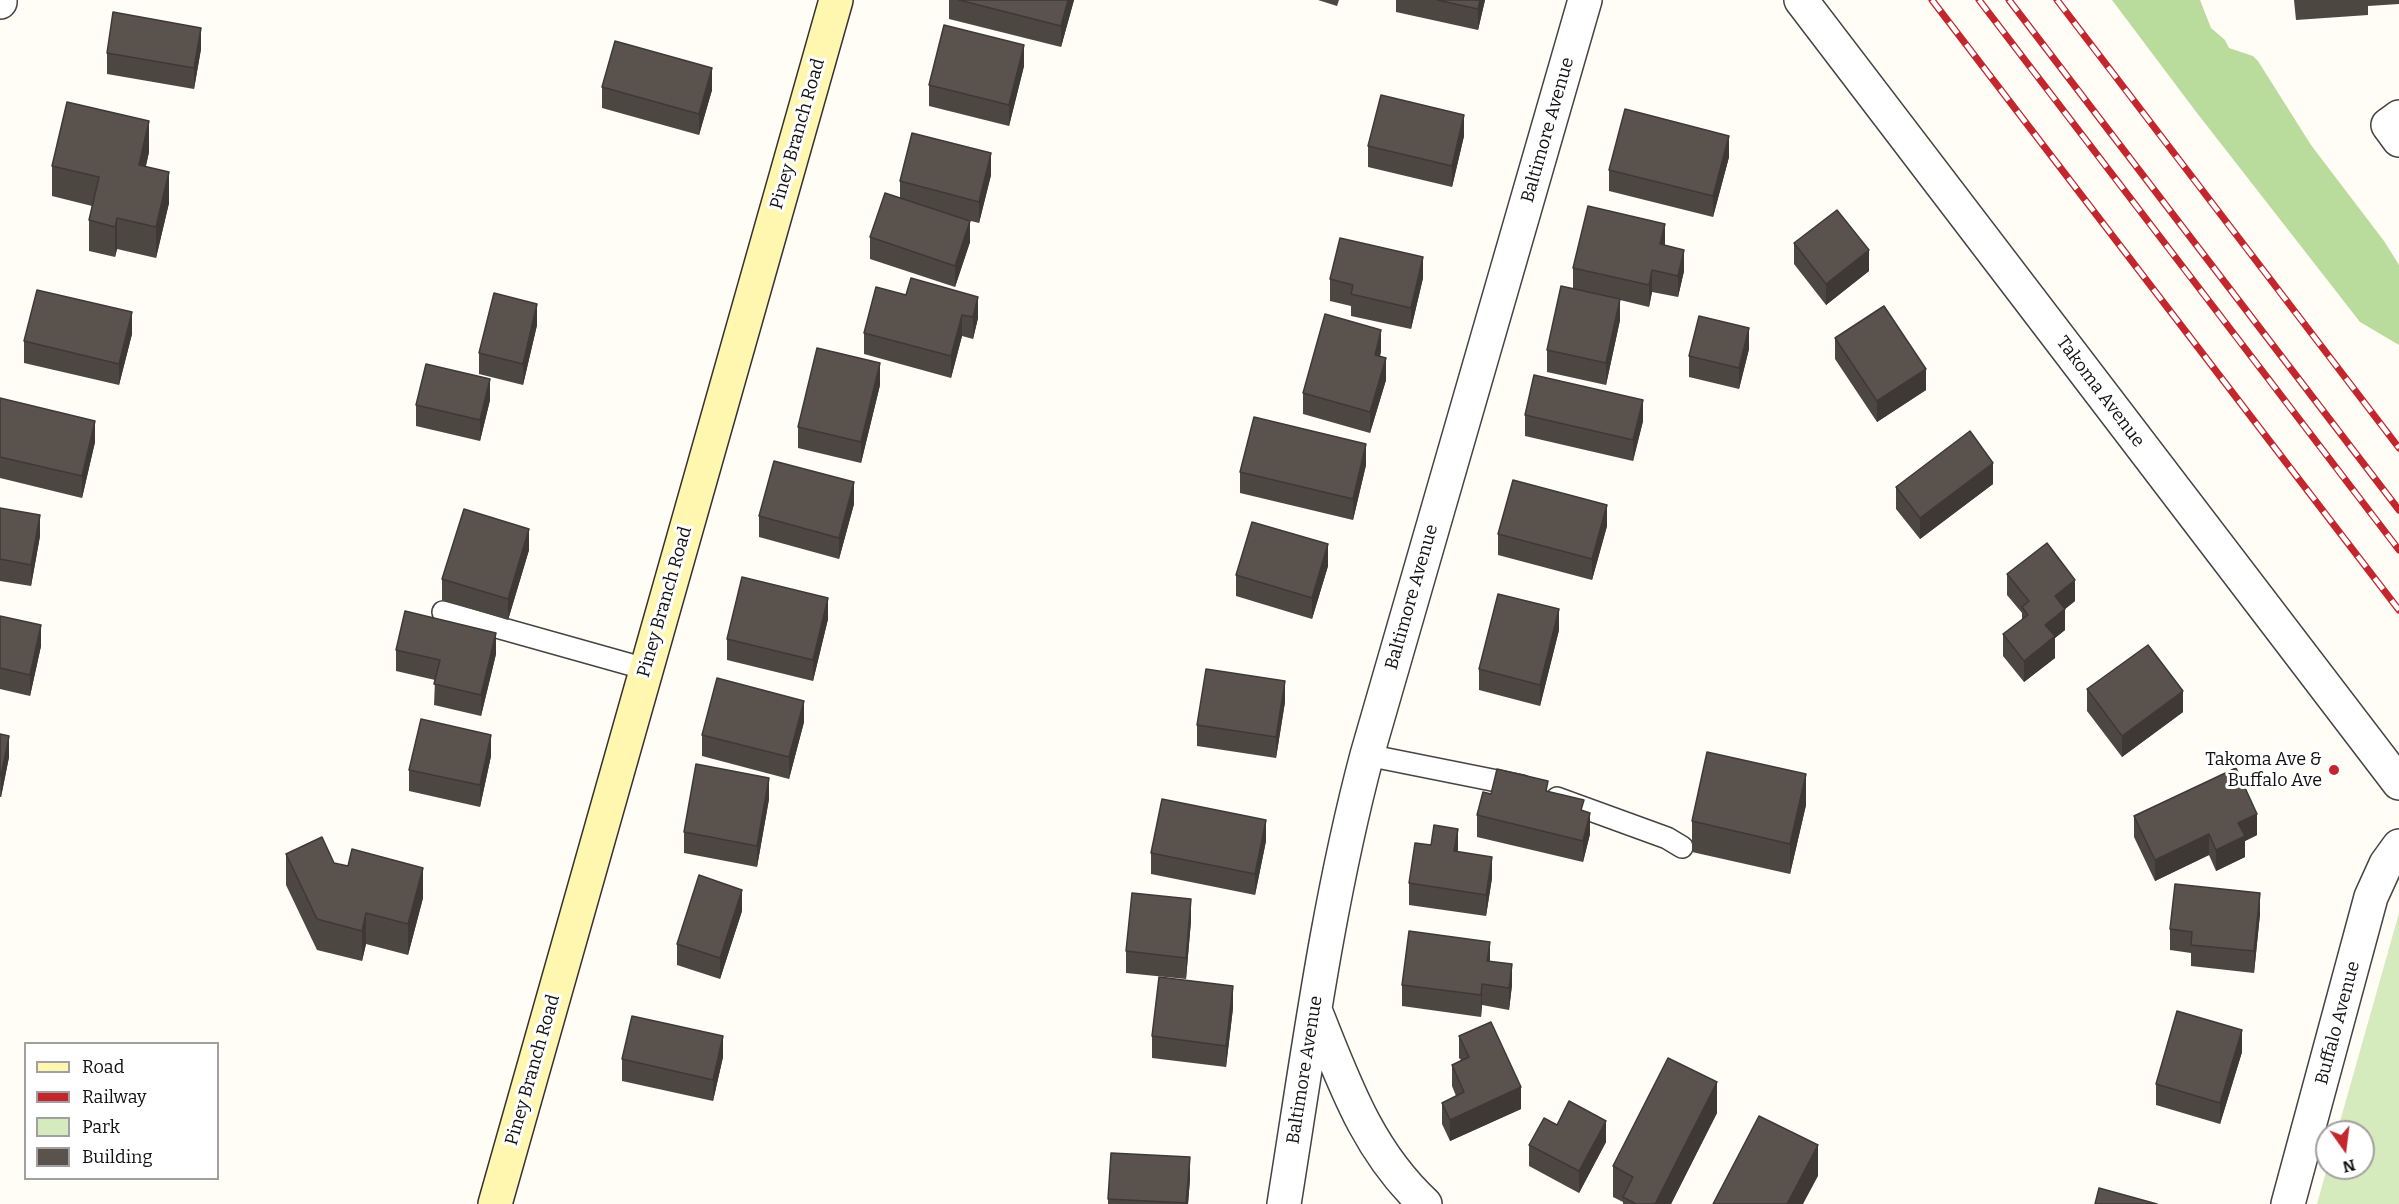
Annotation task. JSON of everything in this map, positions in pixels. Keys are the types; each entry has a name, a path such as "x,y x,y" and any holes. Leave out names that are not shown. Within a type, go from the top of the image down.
{"main road":[{"name":"Piney Branch Road","path":"495,1204 836,0"}],"street":[{"name":"Baltimore Avenue","path":"1284,1204 1348,825 1586,0"},
{"name":"Takoma Avenue","path":"1801,0 2399,783"},
{"path":"2399,117 2388,125 2399,140"},
{"name":"Buffalo Avenue","path":"2288,1204 2371,897 2386,864 2399,846"},
{"path":"1315,1010 1353,1105 1372,1139 1409,1189 1425,1204"}],"lane":[{"path":"444,612 646,669"},
{"path":"1367,755 1519,784 1667,838 1682,847"}],"green space":[{"path":"2112,0 2200,0 2211,28 2225,40 2229,48 2253,56 2258,61 2311,145 2384,241 2399,265 2399,345 2360,322"},
{"path":"2399,913 2399,1204 2317,1204 2324,1180 2375,1180 2375,1120 2340,1120"}],"building":[{"path":"959,0 1068,0 1061,26"},
{"path":"1437,0 1480,0 1478,9"},
{"path":"113,12 201,28 194,68 107,53"},
{"path":"944,25 1024,45 1009,105 929,85"},
{"path":"615,41 712,68 699,114 602,87"},
{"path":"1381,95 1464,115 1452,166 1368,146"},
{"path":"67,102 149,121 139,165 169,172 156,227 117,218 115,227 89,220 99,177 52,166"},
{"path":"1625,109 1729,136 1713,196 1609,170"},
{"path":"912,133 991,153 979,202 900,181"},
{"path":"885,193 970,221 955,266 870,237"},
{"path":"1588,206 1665,224 1660,244 1684,250 1678,276 1652,270 1649,285 1573,268"},
{"path":"1837,210 1869,250 1826,284 1794,243"},
{"path":"1340,238 1423,257 1411,308 1351,294 1353,285 1330,279"},
{"path":"911,278 978,297 973,317 962,315 951,356 864,333 876,287 906,295"},
{"path":"1561,286 1620,299 1606,363 1547,350"},
{"path":"37,290 132,312 119,364 24,341"},
{"path":"494,293 537,304 523,364 479,353"},
{"path":"1884,306 1926,369 1877,401 1835,338"},
{"path":"1325,314 1381,330 1375,355 1386,358 1370,412 1303,393"},
{"path":"1699,316 1749,328 1739,368 1689,356"},
{"path":"817,348 880,363 861,442 798,427"},
{"path":"426,364 490,379 480,420 416,405"},
{"path":"1534,375 1643,400 1633,440 1525,415"},
{"path":"0,398 95,421 82,476 0,457"},
{"path":"1254,417 1366,444 1353,499 1240,472"},
{"path":"1970,431 1993,463 1920,518 1896,487"},
{"path":"774,461 854,482 839,538 759,516"},
{"path":"1513,480 1607,505 1592,559 1498,534"},
{"path":"0,508 40,515 31,565 0,559"},
{"path":"464,509 529,529 508,599 442,579"},
{"path":"1252,522 1328,544 1312,598 1236,575"},
{"path":"2047,543 2075,580 2055,596 2065,609 2045,625 2055,636 2024,661 2003,634 2028,615 2022,607 2029,601 2007,574"},
{"path":"742,577 828,598 813,660 727,639"},
{"path":"1498,594 1559,609 1540,685 1479,669"},
{"path":"405,611 496,633 481,695 434,684 440,660 396,650"},
{"path":"0,616 41,625 30,675 0,668"},
{"path":"2148,645 2183,691 2122,736 2087,689"},
{"path":"1206,669 1285,681 1276,737 1197,725"},
{"path":"717,678 804,701 789,757 702,735"},
{"path":"421,719 491,735 480,785 409,770"},
{"path":"0,734 9,736 1,776 0,775"},
{"path":"1707,752 1806,774 1790,844 1692,821"},
{"path":"696,764 769,778 757,846 684,832"},
{"path":"2236,768 2257,814 2238,823 2245,836 2216,850 2209,834 2155,860 2134,816"},
{"path":"1497,769 1548,781 1546,791 1584,800 1581,810 1590,813 1583,841 1477,815 1483,792 1491,794"},
{"path":"1162,799 1266,820 1255,874 1151,853"},
{"path":"1434,825 1458,829 1454,851 1492,857 1486,895 1409,883 1415,843 1431,845"},
{"path":"322,837 334,863 348,866 352,849 423,868 408,924 366,913 362,931 317,919 286,854"},
{"path":"699,875 742,890 720,958 677,944"},
{"path":"2175,884 2260,893 2254,951 2191,945 2192,932 2170,929"},
{"path":"1132,893 1191,899 1186,958 1126,951"},
{"path":"1409,931 1490,942 1487,961 1512,964 1509,988 1482,984 1481,995 1402,985"},
{"path":"1159,977 1233,986 1226,1046 1152,1036"},
{"path":"2177,1011 2242,1030 2220,1103 2156,1084"},
{"path":"632,1016 723,1036 713,1080 622,1059"},
{"path":"1491,1022 1521,1087 1450,1120 1442,1103 1464,1092 1452,1065 1469,1057 1459,1036"},
{"path":"1668,1058 1717,1082 1655,1204 1636,1204 1623,1197 1633,1177 1613,1166"},
{"path":"1569,1101 1606,1121 1579,1171 1529,1145 1544,1118 1557,1125"},
{"path":"1759,1116 1818,1145 1787,1204 1713,1204"},
{"path":"1111,1153 1190,1157 1186,1203 1108,1199"},
{"path":"2099,1188 2157,1204 2095,1204"}],"railway":[{"path":"1932,0 2399,610"},
{"path":"1979,0 2399,550"},
{"path":"2009,0 2399,510"},
{"path":"2057,0 2399,448"}],"place":[{"name":"Takoma Ave & Buffalo Ave","path":"2334,770"}]}
